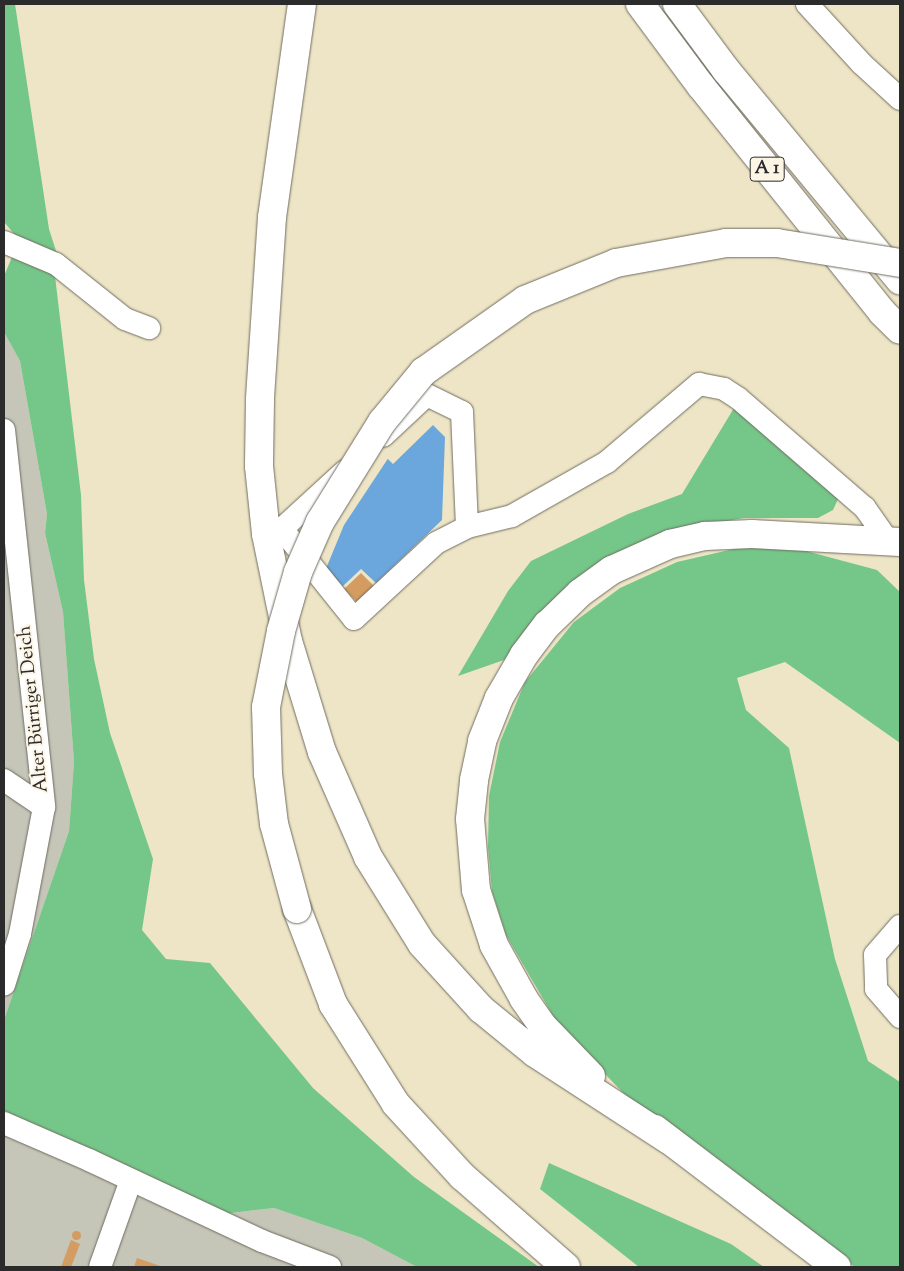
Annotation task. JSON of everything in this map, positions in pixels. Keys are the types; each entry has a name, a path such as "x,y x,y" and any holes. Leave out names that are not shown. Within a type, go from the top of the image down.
{"highway":[{"path":"302,4 272,217 260,400 259,466 266,534 288,641 322,752 368,857 422,944 481,1009 535,1053 669,1140"},
{"name":"A 1","path":"640,4 701,86 882,312 900,330"},
{"name":"A 1","path":"677,4 726,70 900,280"},
{"path":"558,1261 462,1176 396,1104 333,1004 297,909 274,824 268,774 266,707 281,631 298,572 320,522 382,422 423,372 525,300 616,263 726,243 777,243 900,263"},
{"path":"837,1267 669,1140 594,1078 542,1025 494,945 476,890 470,819 482,741 499,698 524,655 547,625 612,570 647,552 705,536 733,535 894,542"}],"lane":[{"path":"807,4 862,64 900,98"},
{"path":"4,242 56,264 88,286 125,319 149,328"},
{"path":"467,527 462,412 427,395 282,529 354,619 436,543 467,527 512,516 607,462 689,389 698,384 709,384 738,398 865,508 894,542"},
{"name":"Alter Bürriger Deich","path":"4,435 44,807 12,932 4,985"},
{"path":"4,780 44,807"},
{"path":"900,926 875,955 876,989 900,1017"},
{"path":"4,1124 131,1180 262,1242 330,1267"},
{"path":"100,1267 131,1180"}],"shaded area":[{"path":"4,332 20,361 47,514 45,533 63,612 74,762 69,831 4,1020"},
{"path":"4,1111 223,1214 274,1208 362,1238 417,1267 4,1267"}],"green space":[{"path":"4,4 15,4 49,229 57,254 15,235 4,222"},
{"path":"12,257 30,259 55,276 81,495 84,580 94,659 110,733 153,859 142,930 166,959 210,963 313,1088 414,1177 539,1267 417,1267 362,1238 274,1208 223,1214 4,1111 4,1020 69,831 74,762 63,612 45,533 47,514 20,361 4,332 4,276"},
{"path":"734,408 838,499 833,510 818,518 744,518 704,525 531,623 504,660 458,676 508,591 531,561 628,514 682,494"},
{"path":"791,547 877,570 900,592 900,743 785,662 737,678 746,710 789,748 835,959 868,1061 900,1082 900,1267 855,1267 630,1100 559,1026 506,935 492,891 488,847 489,796 500,742 525,682 574,622 620,588 677,562 738,548"},
{"path":"549,1163 731,1244 764,1267 639,1267 540,1189"}],"water":[{"path":"433,425 445,437 442,520 376,583 361,569 343,586 298,537 384,455 393,464"}],"pier":[{"path":"385,452 389,457 344,525 325,571 296,536"}],"building":[{"path":"361,573 374,586 357,602 344,589"},
{"path":"76,1230 81,1235 76,1240 71,1235"},
{"path":"71,1240 80,1244 71,1267 61,1267"},
{"path":"137,1258 163,1267 134,1267"}]}
